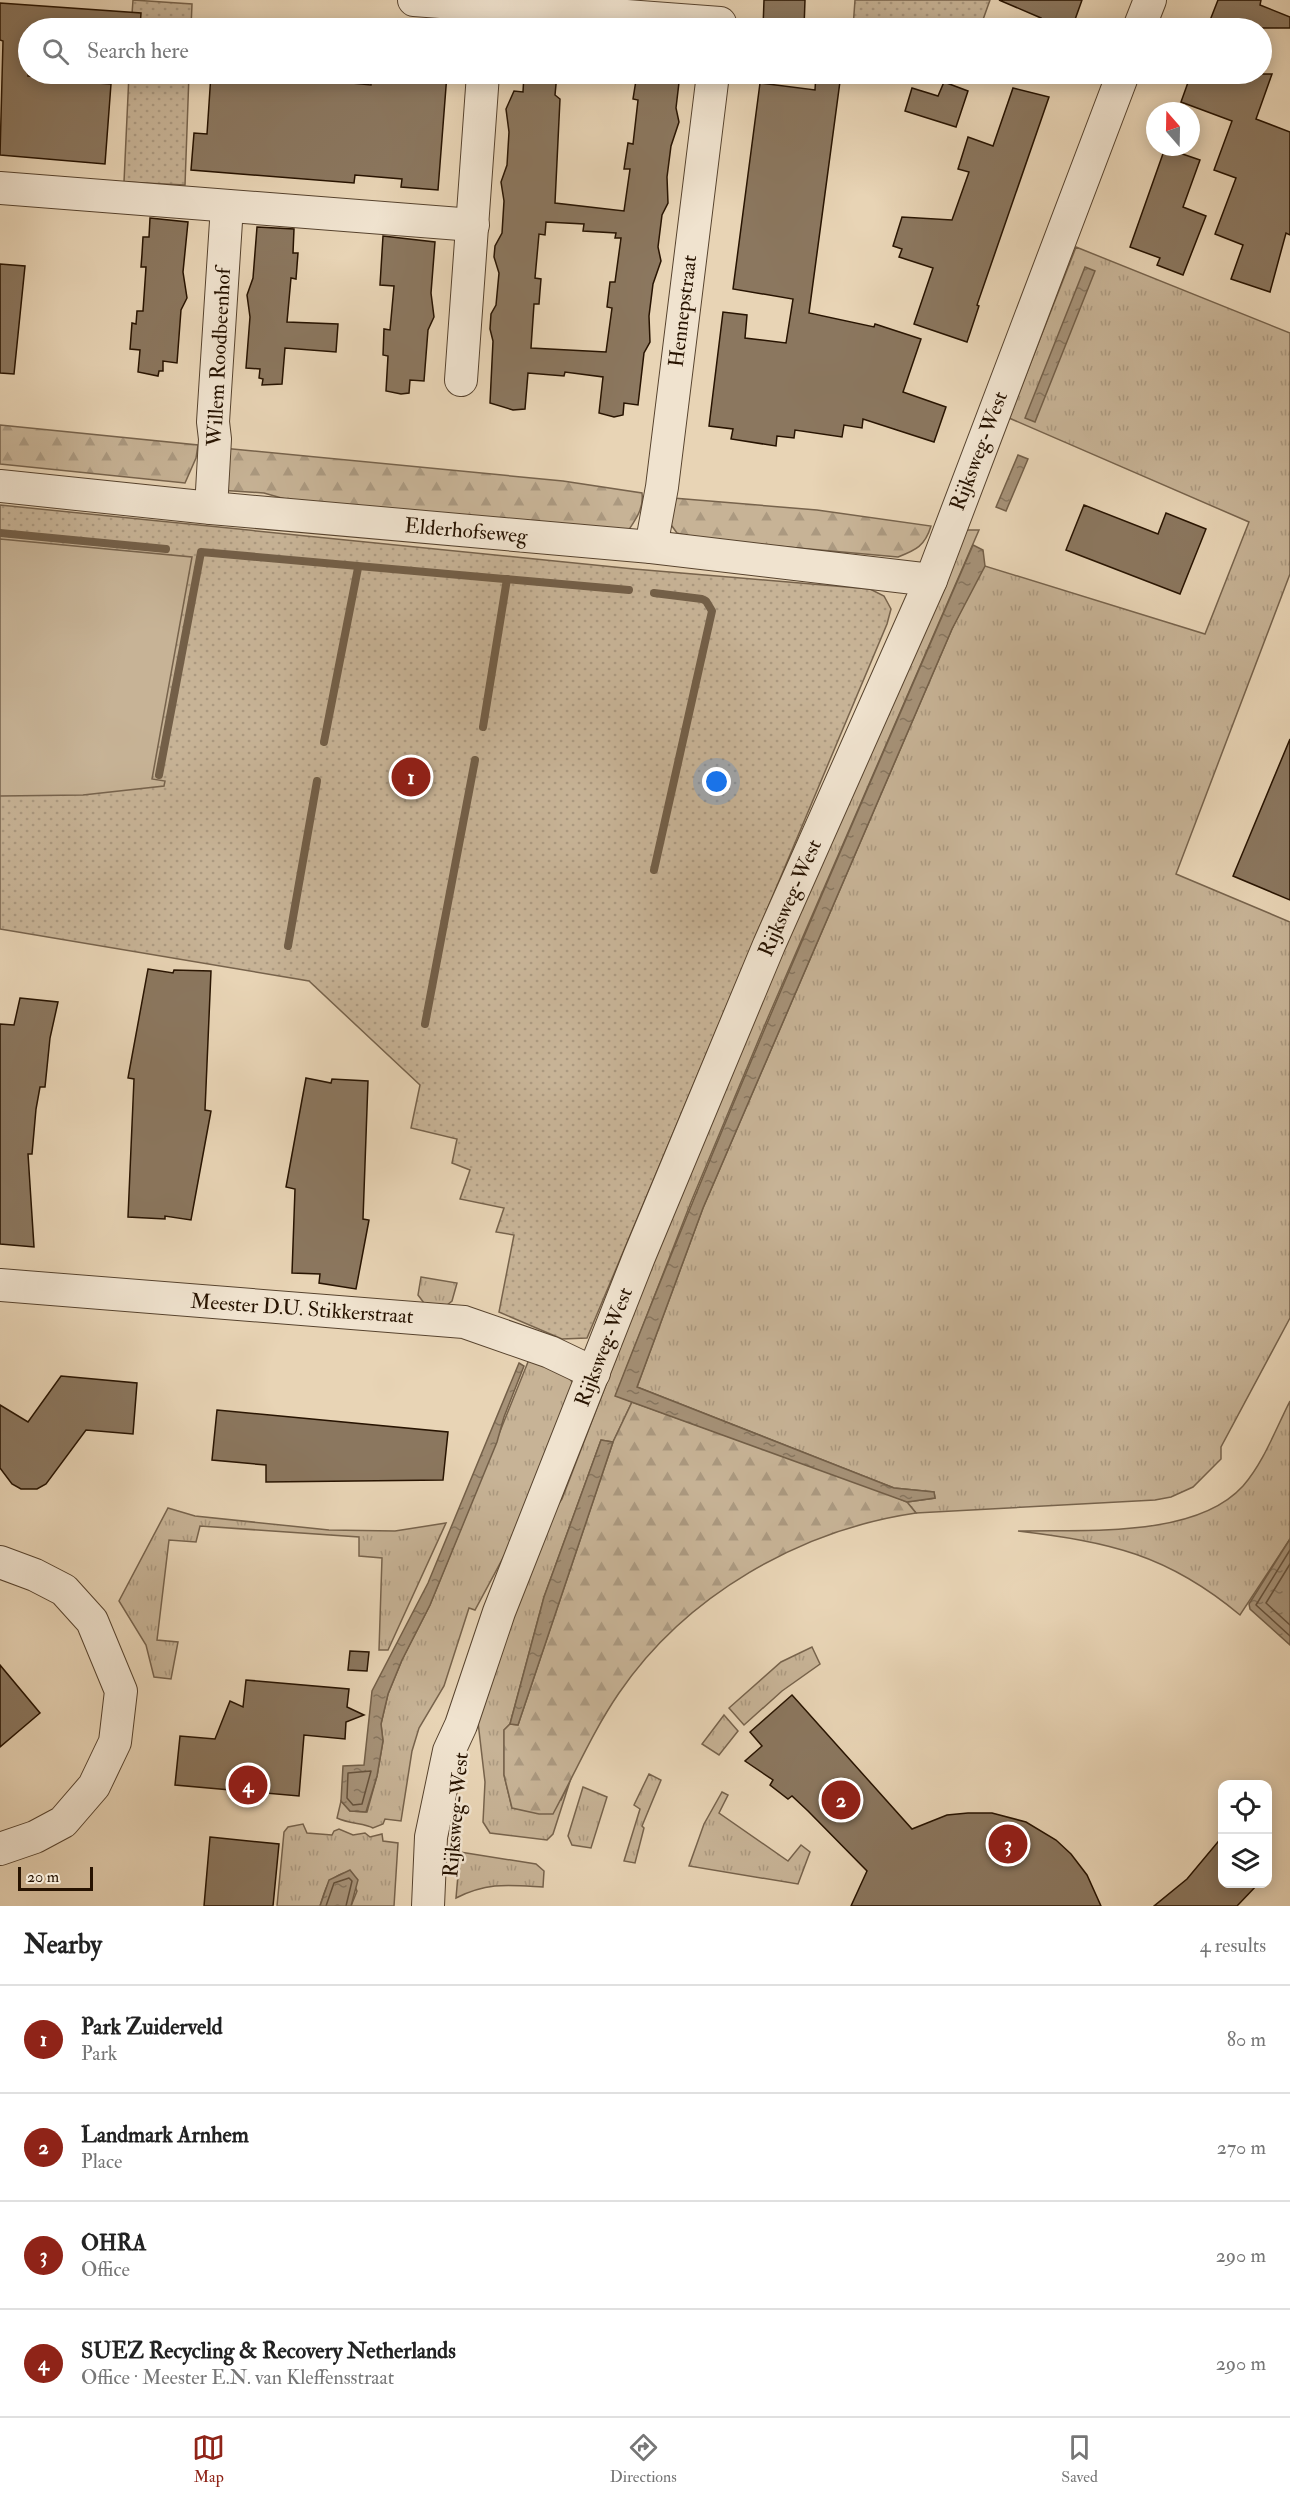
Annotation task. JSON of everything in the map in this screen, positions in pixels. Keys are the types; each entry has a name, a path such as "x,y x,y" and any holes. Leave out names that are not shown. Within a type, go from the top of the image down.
{"street":[{"path":"414,0 487,11 720,17"},
{"path":"1143,18 1150,0"},
{"path":"461,380 482,84"},
{"name":"Hennepstraat","path":"651,548 662,487 712,84"},
{"name":"Rijksweg-West","path":"428,1906 431,1837 449,1751 462,1725 499,1612 639,1257 769,945 931,580 1119,84"},
{"path":"0,188 473,225"},
{"name":"Willem Roodbeenhof","path":"212,508 215,439 213,422 227,206"},
{"name":"Elderhofseweg","path":"0,486 212,508 651,548 931,580"},
{"name":"Meester D.U. Stikkerstraat","path":"0,1285 464,1322 550,1352 594,1373"},
{"path":"0,1562 35,1575 64,1590 92,1621 121,1691 115,1742 94,1786 63,1822 35,1837 0,1849"},
{"name":"Rijksweg-West","path":"449,1906 452,1840 462,1774 462,1725"}],"green space":[{"path":"133,0 192,4 191,18 132,18"},
{"path":"855,0 990,0 984,18 854,18"},
{"path":"129,84 189,84 185,185 124,182"},
{"path":"1076,247 1290,333 1290,574 1176,874 1290,922 1290,1318 1221,1447 1221,1459 1193,1487 1171,1497 1155,1500 916,1513 907,1502 935,1498 934,1492 894,1488 637,1387 703,1208 952,629 980,572 985,566 1205,634 1249,522 1009,418"},
{"path":"0,425 198,445 196,458 185,483 0,464"},
{"path":"222,448 563,481 642,493 642,504 628,531 285,499 264,493 219,490"},
{"path":"673,498 817,510 931,526 923,543 898,557 697,539 677,533 669,522"},
{"path":"0,505 634,569 870,589 884,596 891,609 887,624 587,1338 562,1339 499,1312 514,1235 496,1232 504,1208 460,1199 470,1170 452,1163 457,1139 411,1128 420,1085 309,981 0,929"},
{"path":"965,530 979,530 769,1015 691,1202 616,1395 632,1402 613,1442 601,1440 544,1597 510,1724 504,1730 504,1775 512,1808 561,1800 571,1778 553,1834 547,1840 490,1833 483,1822 485,1782 478,1722 545,1524 562,1499 685,1179"},
{"path":"0,539 192,557 152,779 165,781 164,786 83,795 0,796"},
{"path":"421,1277 457,1283 452,1301 447,1305 424,1303 418,1295"},
{"path":"530,1357 569,1378 573,1383 518,1530 475,1610 469,1608 444,1686 419,1728 412,1751 401,1821 385,1819 383,1824 373,1828 337,1818 341,1801 350,1811 367,1812 377,1776 383,1741 381,1724 388,1694 402,1660 430,1605"},
{"path":"1290,1401 1290,1539 1240,1615 1187,1578 1136,1554 1081,1540 1018,1531 1137,1528 1197,1515 1222,1503 1243,1486 1269,1445"},
{"path":"632,1402 889,1494 907,1502 916,1513 873,1522 830,1535 789,1552 749,1573 712,1597 677,1626 646,1658 619,1693 592,1737 553,1814 539,1814 512,1808 504,1775 504,1730 510,1724 518,1725 613,1442"},
{"path":"168,1508 195,1516 329,1530 395,1531 446,1523 388,1650 379,1650 382,1558 359,1556 359,1537 200,1526 196,1542 169,1540 157,1640 178,1642 171,1679 154,1677 146,1645 119,1601"},
{"path":"812,1647 820,1664 782,1691 744,1725 729,1708 781,1662"},
{"path":"724,1715 738,1731 719,1755 702,1744"},
{"path":"649,1774 661,1780 642,1826 644,1828 635,1863 624,1861 640,1809 634,1805"},
{"path":"583,1787 607,1797 591,1848 572,1845 568,1836"},
{"path":"722,1792 728,1795 719,1813 788,1861 801,1845 810,1852 798,1884 689,1866 704,1824"},
{"path":"303,1824 307,1833 332,1835 339,1829 353,1835 365,1833 370,1837 382,1834 383,1841 398,1843 394,1906 351,1906 357,1891 348,1872 331,1880 320,1906 277,1906 284,1832 288,1827"},
{"path":"460,1852 536,1864 544,1871 543,1887 509,1885 488,1887 456,1898"}],"water":[{"path":"1085,267 1095,271 1035,422 1025,418"},
{"path":"1018,455 1028,459 1006,511 996,507"},
{"path":"973,545 983,550 985,566 952,629 703,1208 637,1387 894,1488 934,1492 935,1498 907,1502 615,1396 745,1075"},
{"path":"519,1363 524,1366 497,1442 430,1605 402,1660 388,1694 381,1724 383,1741 377,1776 366,1812 350,1811 341,1801 343,1766 364,1765 372,1691 428,1583"},
{"path":"601,1440 613,1442 518,1725 510,1724 544,1597"},
{"path":"1290,1539 1290,1645 1250,1609 1249,1604"},
{"path":"350,1870 358,1880 351,1906 320,1906 329,1880"}],"building":[{"path":"764,0 805,0 804,18 763,18"},
{"path":"999,0 1082,0 1076,18 1041,18"},
{"path":"1218,0 1261,0 1260,5 1290,17 1290,28 1272,28 1272,18 1211,18"},
{"path":"0,3 141,13 141,18 18,18 18,84 111,84 105,164 0,155 3,41 0,40"},
{"path":"210,84 446,84 438,190 401,187 402,179 355,175 354,183 191,170 194,133 207,134"},
{"path":"523,84 556,84 555,95 560,99 555,203 624,211 630,169 624,169 628,143 633,144 638,100 633,99 635,84 679,84 676,108 679,122 671,146 667,177 668,203 662,215 658,247 661,261 653,284 649,316 650,342 644,353 638,405 624,403 623,415 614,417 599,413 603,377 565,372 564,376 528,373 525,409 513,410 490,403 493,341 490,329 491,314 496,305 499,273 494,257 495,246 502,233 504,201 501,182 507,165 509,132 506,109 514,91 523,92","holes":["546,222 584,224 583,231 616,233 615,238 621,238 615,282 610,282 607,307 612,308 606,352 531,348 534,304 539,304 541,279 535,278 539,234 545,235"]},
{"path":"760,84 815,90 815,84 840,84 809,313 874,327 875,324 921,339 903,392 946,407 934,442 863,419 862,428 844,425 842,437 795,430 794,438 777,436 776,446 731,439 733,429 709,426 723,312 747,315 745,338 786,343 793,299 733,289"},
{"path":"943,84 968,91 956,127 905,111 912,88 938,96"},
{"path":"1187,84 1268,84 1256,119 1290,132 1290,235 1286,233 1270,292 1231,279 1243,245 1215,234 1236,178 1214,170 1232,121 1200,109 1200,102 1181,102"},
{"path":"1013,88 1049,97 977,305 979,306 967,342 914,324 933,268 899,257 902,249 893,246 902,217 952,220 969,172 958,169 968,137 993,146"},
{"path":"1162,156 1188,156 1200,160 1183,207 1206,216 1183,275 1157,265 1160,258 1130,247"},
{"path":"150,218 188,222 183,272 187,298 181,310 177,363 163,361 163,371 159,371 158,376 138,372 140,350 130,349 132,323 136,324 137,311 143,311 146,267 141,267 143,237 149,237"},
{"path":"257,227 294,229 293,253 298,253 296,279 291,278 287,322 338,324 336,352 285,348 282,384 262,385 263,379 259,378 260,369 246,368 250,317 247,295 253,278"},
{"path":"383,236 435,242 431,293 434,317 428,330 424,381 410,380 409,393 386,391 388,356 383,355 384,329 390,330 394,286 380,285"},
{"path":"0,264 25,266 14,374 0,373"},
{"path":"1084,505 1158,534 1166,513 1206,529 1180,594 1066,550"},
{"path":"1290,739 1290,900 1233,876"},
{"path":"148,969 173,973 174,970 211,971 205,1110 211,1111 191,1220 165,1216 165,1219 128,1217 134,1079 128,1078"},
{"path":"20,998 58,1002 50,1038 45,1087 40,1087 36,1109 32,1154 28,1154 34,1247 0,1244 0,1024 14,1025"},
{"path":"306,1078 331,1083 332,1079 368,1081 363,1219 369,1220 356,1289 319,1283 320,1274 292,1273 295,1189 286,1187"},
{"path":"61,1376 137,1383 133,1434 86,1430 46,1484 37,1489 21,1489 12,1484 0,1468 0,1405 28,1422"},
{"path":"217,1410 448,1432 443,1480 266,1482 266,1465 212,1460"},
{"path":"350,1651 369,1652 367,1671 348,1670"},
{"path":"0,1665 40,1713 0,1747"},
{"path":"246,1680 349,1689 347,1707 364,1715 346,1722 345,1739 304,1735 299,1796 175,1785 180,1736 215,1739 230,1701 243,1707"},
{"path":"792,1695 912,1829 947,1815 968,1813 992,1813 1026,1822 1056,1840 1071,1854 1087,1875 1101,1906 851,1906 867,1871 792,1796 788,1799 770,1785 773,1780 745,1761 762,1746 750,1732"},
{"path":"210,1837 279,1844 273,1906 204,1906"},
{"path":"1218,1842 1218,1888 1254,1888 1237,1906 1154,1906 1187,1879"}],"waterway":[{"path":"0,533 166,549"},
{"path":"159,775 201,552 629,590"},
{"path":"324,742 358,568"},
{"path":"483,727 507,579"},
{"path":"654,593 702,599 712,611 654,870"},
{"path":"425,1024 475,760"},
{"path":"288,946 317,781"}],"place":[{"name":"Park Zuiderveld","path":"411,777"},
{"name":"SUEZ Recycling & Recovery Netherlands","path":"248,1785"},
{"name":"Landmark Arnhem","path":"841,1800"},
{"name":"OHRA","path":"1008,1844"}]}
